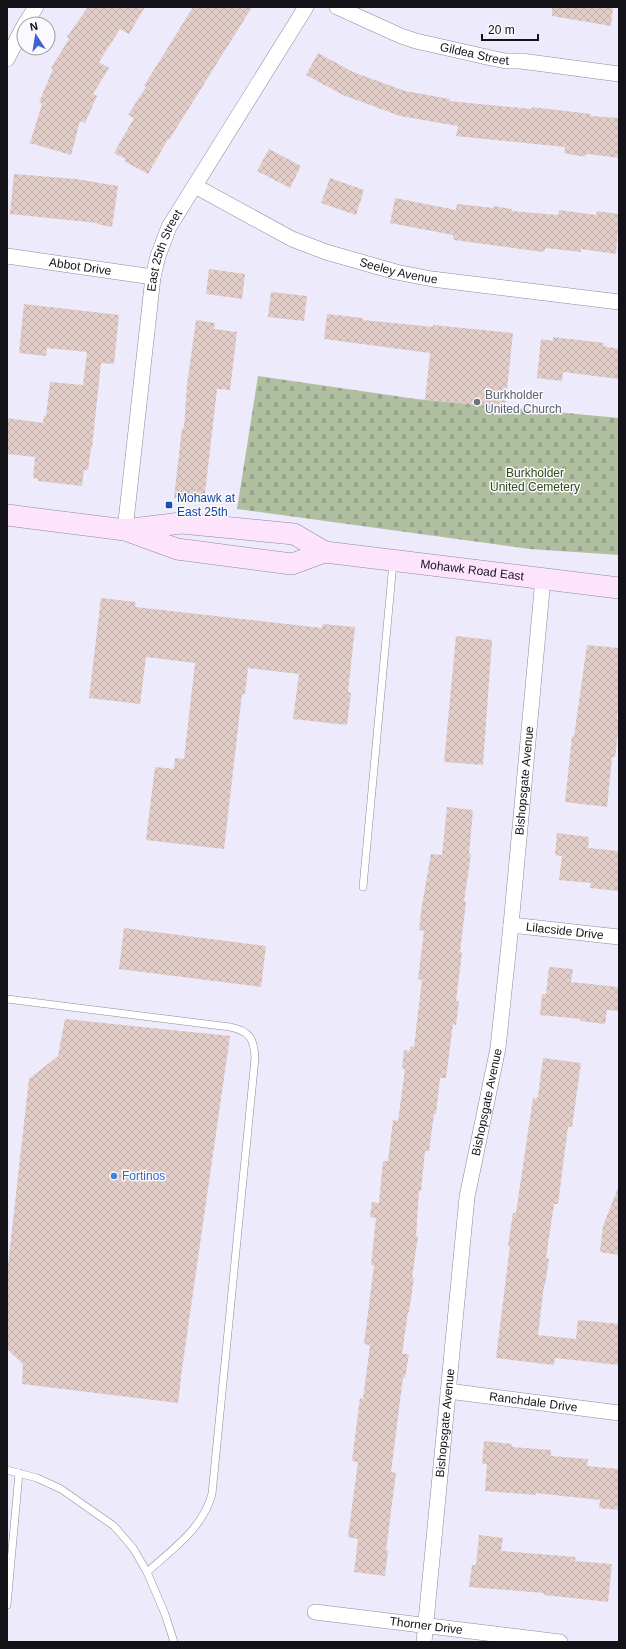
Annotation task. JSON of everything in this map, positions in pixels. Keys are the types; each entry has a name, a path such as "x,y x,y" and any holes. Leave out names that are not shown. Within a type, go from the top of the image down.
{"main road":[{"name":"Mohawk Road East","path":"7,515 126,530 177,549 292,564 325,552"},
{"name":"Mohawk Road East","path":"126,530 181,523 294,534 325,552 619,588"}],"street":[{"path":"30,16 36,7"},
{"name":"East 25th Street","path":"126,530 153,277 158,256 169,227 306,7"},
{"name":"Gildea Street","path":"337,7 401,36 462,52 506,61 521,61 619,74"},
{"path":"7,59 16,42"},
{"name":"Seeley Avenue","path":"195,186 292,239 326,252 396,272 432,280 619,302"},
{"name":"Abbot Drive","path":"7,256 153,277"},
{"name":"Bishopsgate Avenue","path":"424,1642 467,1197 498,1048 543,579"},
{"name":"Lilacside Drive","path":"511,924 619,936"},
{"name":"Ranchdale Drive","path":"448,1391 619,1414"},
{"name":"Thorner Drive","path":"315,1612 560,1642"}],"lane":[{"path":"363,887 393,561"},
{"path":"7,999 230,1027 246,1032 251,1039 254,1049 255,1058 212,1494 209,1508 192,1532 147,1572"},
{"path":"7,1470 37,1478 61,1489 114,1526 133,1548 147,1572 165,1614 174,1642"},
{"path":"7,1605 20,1473"}],"green space":[{"name":"Burkholder United Cemetery","path":"258,376 416,399 619,418 619,555 530,549 237,509"}],"building":[{"path":"88,7 145,7 129,34 120,29 99,62 109,68 93,94 97,96 85,123 80,121 71,155 30,143 42,104 39,102 53,69 51,68 69,39 67,37"},
{"path":"193,7 252,7 169,140 168,139 148,174 124,161 126,159 114,153 134,118 128,115 146,87 144,86"},
{"path":"552,7 613,7 611,26 552,16"},
{"path":"318,53 353,72 405,91 450,99 449,101 532,109 532,107 591,114 590,116 619,118 619,158 588,154 585,155 585,157 564,153 565,147 456,136 458,126 400,116 343,95 306,75"},
{"path":"269,149 301,166 290,188 257,171"},
{"path":"14,174 76,179 118,186 112,227 97,223 10,214"},
{"path":"330,178 364,190 356,215 321,203"},
{"path":"395,198 456,210 457,204 494,208 494,206 512,209 512,211 558,215 559,210 596,215 597,211 619,214 616,254 581,249 581,252 546,248 543,252 454,240 453,235 390,223"},
{"path":"209,269 245,274 242,299 206,294"},
{"path":"271,292 307,296 304,321 268,317"},
{"path":"24,304 119,315 114,364 101,363 92,448 88,470 84,470 82,486 38,481 38,479 33,478 35,457 7,454 7,418 43,423 44,416 46,416 50,382 83,385 87,352 47,348 46,356 19,353"},
{"name":"Burkholder United Church","path":"327,314 363,318 363,320 513,333 505,408 425,400 430,353 324,339"},
{"path":"196,320 215,323 214,329 237,332 230,390 217,389 204,502 174,498 182,428 184,428 187,385"},
{"path":"553,337 604,343 603,346 619,349 619,379 563,372 562,381 537,378 541,339 553,341"},
{"path":"101,598 136,602 135,607 322,628 323,624 355,627 348,692 351,693 347,725 293,719 299,674 248,668 245,694 242,694 224,849 146,840 155,767 174,769 175,758 184,759 195,663 146,657 140,704 89,698"},
{"path":"456,636 492,640 483,765 444,762"},
{"path":"587,645 619,648 619,701 617,719 619,720 619,724 615,757 612,757 607,807 565,802 572,736 574,737"},
{"path":"447,807 473,810 469,854 471,854 464,901 466,902 456,1001 459,1001 456,1025 453,1024 446,1078 440,1078 436,1114 434,1114 429,1151 425,1151 421,1191 419,1191 416,1236 418,1236 412,1278 414,1278 402,1354 409,1354 405,1378 403,1377 391,1472 396,1473 386,1550 388,1550 385,1576 354,1572 358,1539 348,1537 358,1462 352,1461 360,1398 363,1399 370,1345 364,1344 374,1265 371,1265 376,1218 370,1217 372,1202 379,1203 383,1161 388,1161 393,1120 398,1121 405,1069 402,1068 404,1050 410,1051 410,1046 414,1047 422,980 418,979 424,931 419,930 422,905 431,854 442,855"},
{"path":"557,833 589,837 588,848 619,851 619,891 590,888 591,883 559,880 562,856 555,855"},
{"path":"124,928 266,946 261,987 119,969"},
{"path":"549,967 573,969 571,982 619,987 619,1011 607,1010 605,1024 580,1021 581,1019 540,1015 542,994 546,994"},
{"name":"Fortinos","path":"65,1019 230,1036 178,1403 22,1384 23,1364 7,1349 7,1274 29,1079 58,1056"},
{"path":"543,1058 581,1063 572,1127 568,1127 558,1204 554,1204 546,1258 549,1259 544,1285 538,1335 576,1339 578,1320 619,1324 619,1365 555,1358 554,1365 496,1358 513,1213 516,1213 533,1098 536,1099 538,1097"},
{"path":"618,1188 619,1255 600,1252 603,1226"},
{"path":"484,1441 512,1444 512,1447 551,1450 551,1456 588,1459 587,1466 619,1469 619,1510 599,1508 600,1500 536,1493 536,1495 485,1491 487,1464 482,1464"},
{"path":"479,1535 503,1538 501,1551 576,1557 575,1561 612,1564 608,1602 544,1595 544,1593 469,1587 472,1565 476,1565"}],"place":[{"name":"Burkholder United Church","path":"477,402"},
{"name":"Mohawk at East 25th","path":"169,505"},
{"name":"Fortinos","path":"114,1176"}]}
